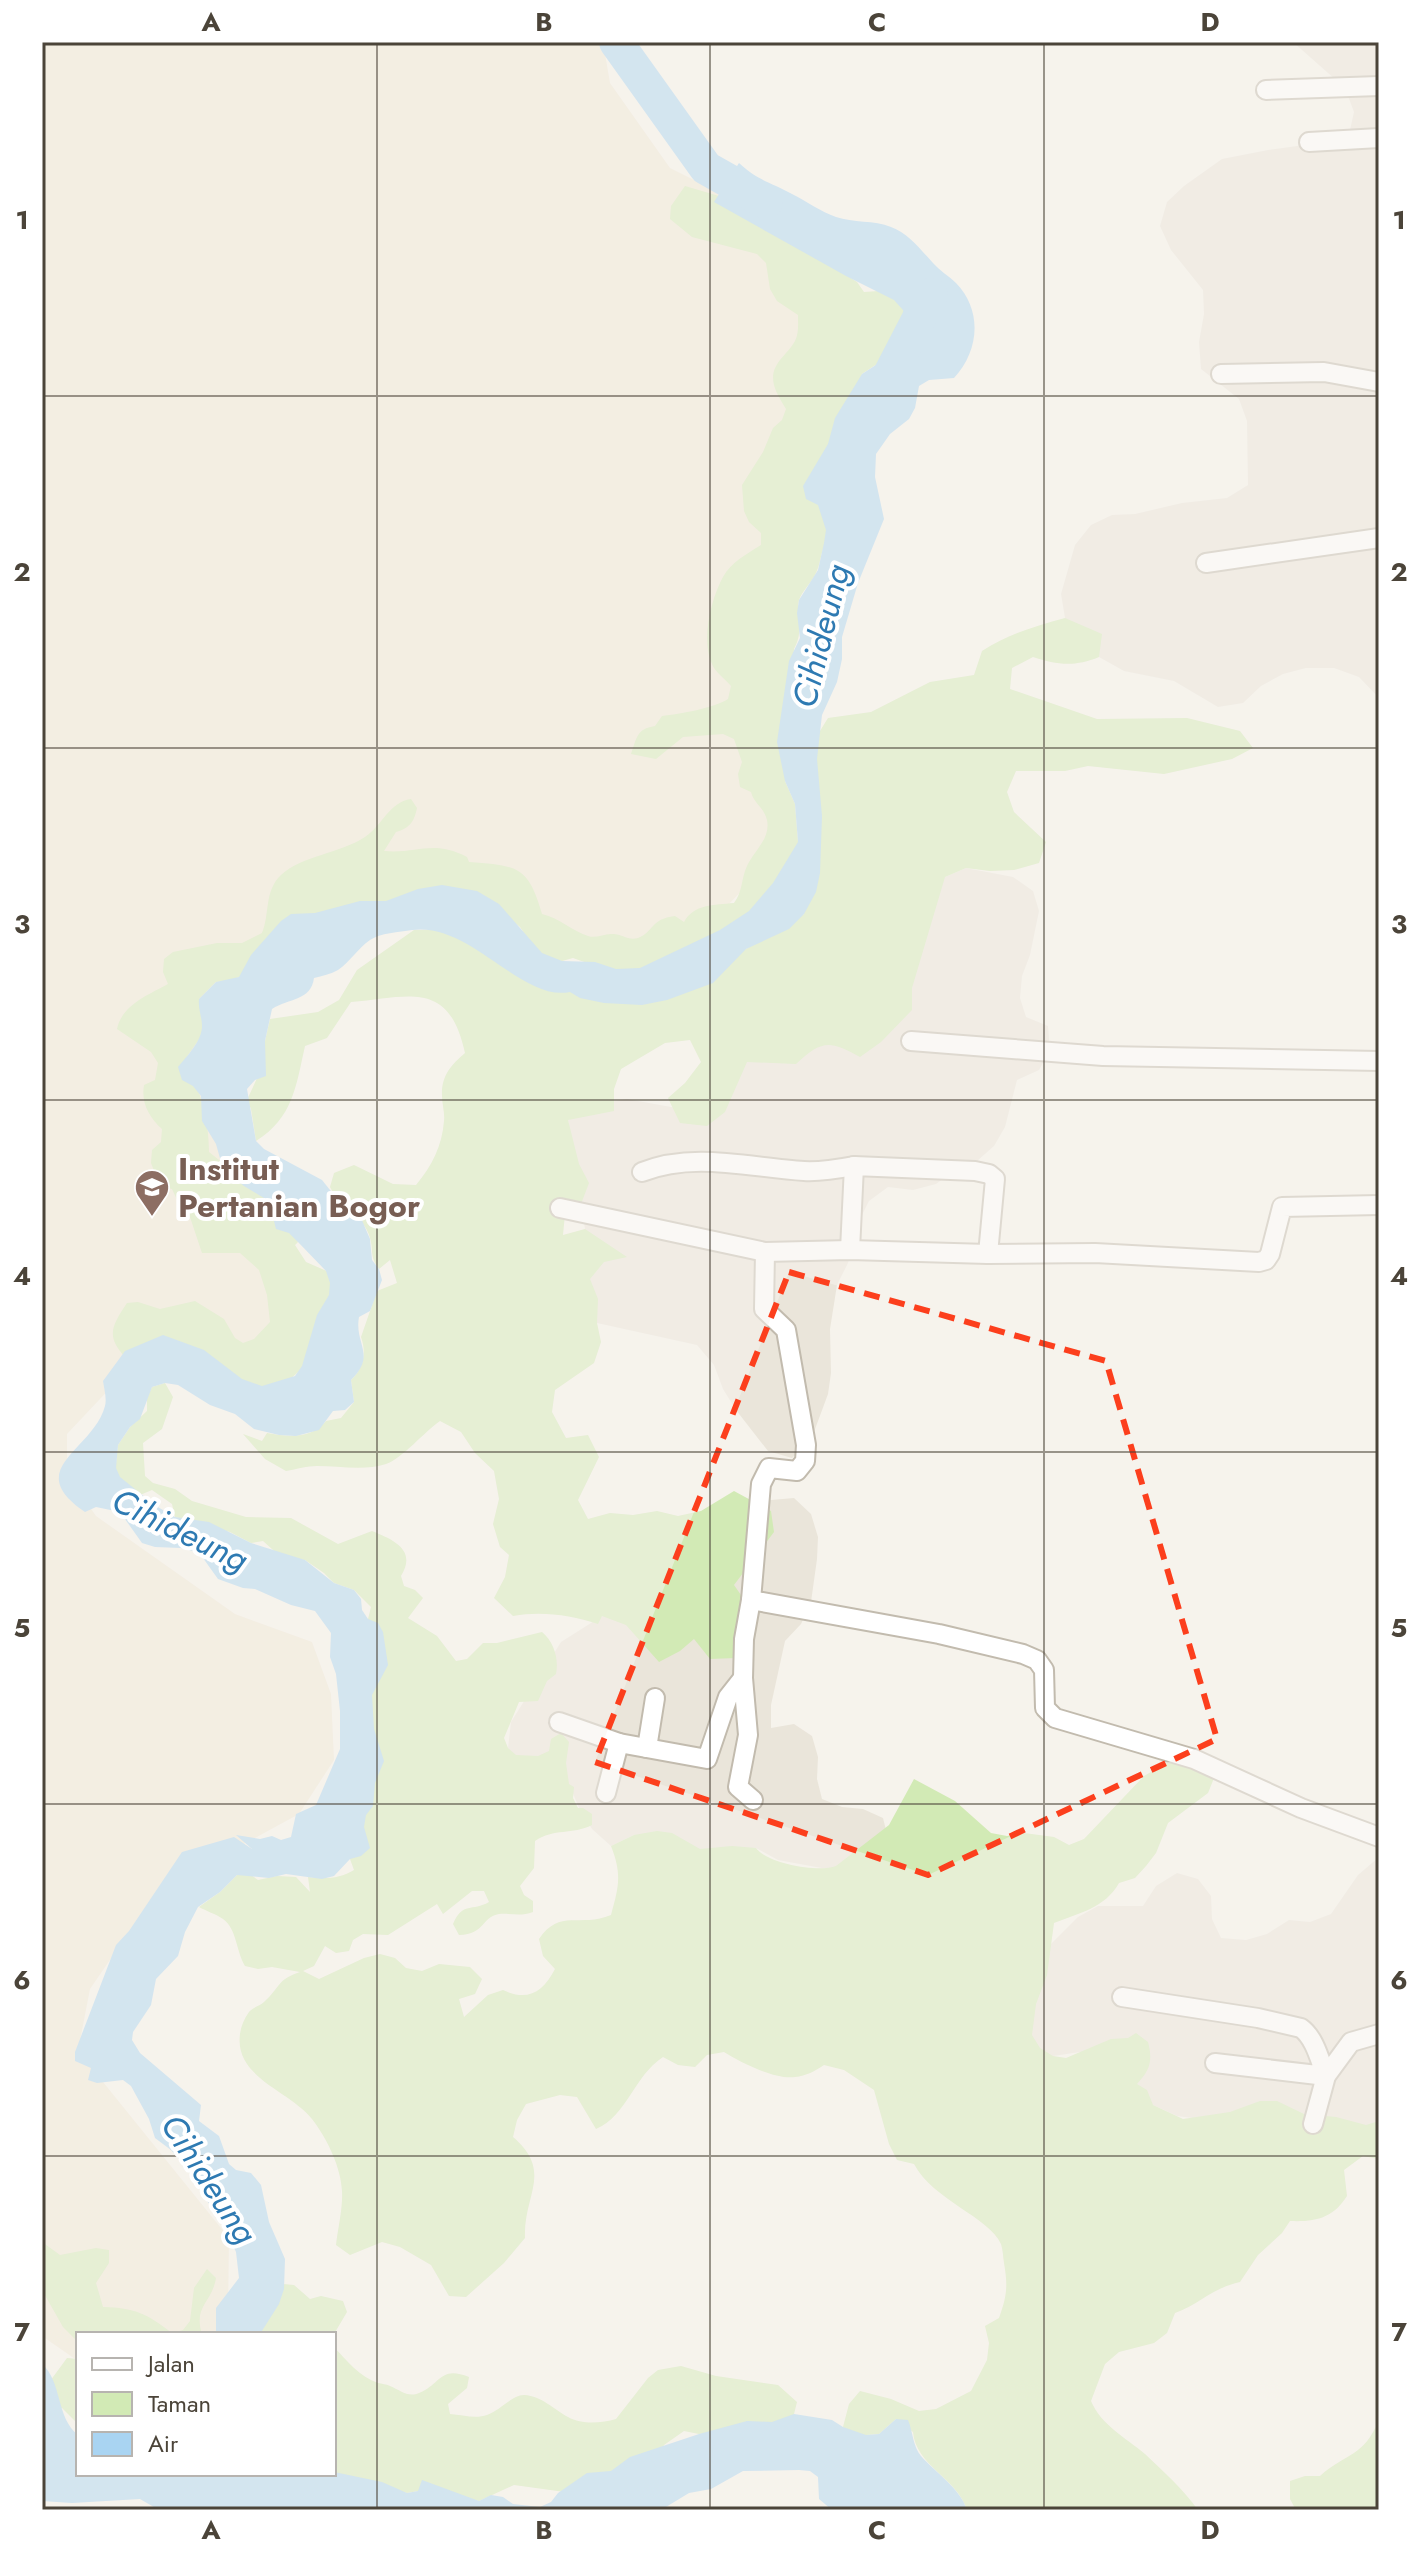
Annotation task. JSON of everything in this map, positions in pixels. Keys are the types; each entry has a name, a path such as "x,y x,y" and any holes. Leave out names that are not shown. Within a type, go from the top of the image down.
{"street":[{"path":"1266,90 1379,86"},
{"path":"1309,142 1379,138"},
{"path":"1221,374 1324,372 1379,382"},
{"path":"1206,563 1379,538"},
{"path":"911,1041 1103,1056 1379,1061"},
{"path":"642,1172 656,1166 714,1162 804,1171 854,1166 989,1174 995,1179 988,1254"},
{"path":"850,1250 854,1166"},
{"path":"560,1208 765,1252 1095,1253 1259,1262 1266,1260 1270,1254 1282,1207 1379,1205"},
{"path":"753,1800 738,1787 748,1735 743,1678 744,1639 751,1600 761,1484 769,1468 797,1471 805,1461 806,1445 786,1330 764,1309 765,1252"},
{"path":"751,1600 939,1634 1023,1654 1037,1660 1044,1670 1045,1708 1055,1718 1194,1759 1301,1808 1379,1837"},
{"path":"559,1722 619,1743 707,1759 728,1697 743,1678"},
{"path":"647,1748 655,1698"},
{"path":"606,1793 619,1743"},
{"path":"1122,1997 1258,2018 1301,2028 1306,2031 1317,2052 1326,2076"},
{"path":"1313,2124 1326,2076 1351,2042 1379,2034"},
{"path":"1215,2063 1326,2076"}],"highlighted area":[{"path":"789,1272 1106,1361 1217,1739 928,1875 595,1762"}],"shaded area":[{"name":"Institut Pertanian Bogor","path":"42,42 603,42 610,83 670,168 810,238 775,856 702,932 606,956 553,943 509,873 203,971 236,1197 289,1238 315,1282 282,1371 164,1331 67,1434 67,1474 96,1516 235,1614 312,1642 331,1694 334,1760 299,1814 157,1891 90,1989 78,2051 229,2238 228,2316 223,2332 76,2332 76,2360 42,2336"},
{"path":"1293,42 1379,42 1379,698 1359,677 1334,668 1306,668 1283,674 1261,686 1243,703 1218,707 1174,681 1124,671 1099,657 1077,640 1065,618 1061,594 1075,545 1091,525 1112,515 1227,498 1248,485 1247,421 1239,399 1201,369 1199,342 1204,314 1203,290 1171,250 1160,226 1167,202 1222,159 1348,139 1354,112 1345,88"},
{"path":"966,868 1013,877 1033,891 1039,911 1030,955 1022,976 1020,998 1026,1017 1048,1026 1050,1050 1039,1070 1017,1080 1005,1127 994,1146 977,1161 955,1170 936,1184 913,1190 888,1187 869,1201 859,1221 848,1263 837,1285 830,1329 828,1394 811,1440 792,1458 768,1451 736,1410 723,1389 714,1365 697,1345 597,1323 573,1278 585,1229 568,1120 603,1103 627,1099 695,1108 945,877"},
{"path":"794,1498 811,1514 818,1537 817,1559 811,1602 801,1624 785,1641 771,1705 771,1728 794,1724 812,1736 818,1757 817,1779 822,1799 842,1807 863,1809 883,1818 889,1842 874,1860 827,1869 778,1860 756,1848 724,1889 634,1835 611,1846 592,1829 569,1784 522,1770 508,1748 511,1722 561,1642 621,1604 734,1585 751,1512 771,1500"},
{"path":"1379,1857 1379,2130 1254,2126 1177,2116 1153,2105 1080,2052 1053,2056 1024,2050 1043,1952 1078,1917 1098,1906 1143,1906 1156,1886 1177,1873 1198,1879 1211,1896 1212,1919 1221,1938 1246,1940 1267,1934 1289,1920 1310,1922 1331,1914 1358,1875"}],"green space":[{"path":"685,186 729,199 857,282 864,292 894,290 907,321 907,330 899,346 862,374 832,502 832,534 823,549 816,573 799,600 785,781 795,804 798,842 802,849 742,923 629,978 573,958 562,961 540,957 520,927 477,892 228,981 216,982 199,999 207,1028 186,1058 202,1104 209,1152 269,1200 276,1223 295,1231 298,1242 295,1245 306,1262 338,1276 312,1360 273,1394 126,1358 115,1343 113,1331 127,1303 138,1302 160,1309 195,1301 224,1319 235,1338 243,1343 254,1339 270,1322 267,1295 259,1270 240,1253 202,1253 190,1217 181,1208 172,1189 160,1186 151,1163 152,1150 161,1142 162,1129 147,1109 143,1092 144,1085 155,1080 158,1063 151,1052 117,1029 130,1007 168,984 163,972 164,959 173,952 217,943 242,943 262,933 272,888 281,875 300,863 355,843 371,832 391,809 411,799 417,808 413,821 396,832 384,851 444,849 467,857 469,862 510,867 525,877 542,914 588,936 613,934 638,938 661,920 675,916 684,922 699,909 734,903 737,898 747,866 768,827 766,816 751,792 740,787 738,774 742,762 734,739 723,734 683,737 656,759 631,754 641,732 655,726 662,716 706,708 728,699 731,686 710,658 708,622 714,598 726,572 761,545 761,533 749,522 744,511 742,485 786,409 773,378 776,366 796,338 798,315 777,301 770,289 766,263 757,254 692,237 670,219 671,206"},
{"path":"1065,618 1102,634 1099,657 1066,664 1033,657 1012,668 1010,689 1097,719 1187,718 1240,731 1253,748 1232,759 1164,774 1088,766 1065,771 1016,771 1007,792 1014,812 1046,842 1039,863 1014,870 966,868 945,877 912,988 912,1010 881,1042 860,1057 826,1045 813,1050 796,1064 747,1062 725,1112 707,1126 680,1123 668,1098 701,1062 690,1040 665,1043 621,1069 614,1089 614,1111 568,1120 579,1164 589,1183 581,1204 565,1214 563,1235 585,1229 627,1257 604,1262 590,1279 598,1299 597,1323 601,1342 594,1363 555,1390 552,1412 566,1438 588,1435 599,1457 578,1500 588,1519 610,1513 633,1515 657,1511 678,1516 701,1511 734,1491 771,1511 774,1532 734,1585 757,1618 749,1639 736,1658 710,1659 694,1639 659,1662 626,1625 602,1616 598,1624 556,1615 513,1616 494,1598 505,1577 509,1555 500,1547 493,1524 499,1499 494,1471 475,1453 461,1432 440,1421 399,1456 378,1466 313,1466 286,1471 265,1459 243,1434 262,1441 267,1433 307,1434 326,1421 341,1418 354,1402 351,1380 363,1360 361,1337 377,1291 397,1283 390,1260 379,1269 367,1230 330,1187 334,1173 354,1165 393,1184 416,1185 431,1163 441,1139 445,1077 465,1053 458,1029 449,1013 437,1003 408,996 351,1002 327,1038 305,1046 291,1100 278,1122 256,1141 247,1100 264,1063 270,1019 318,1012 339,1000 357,970 414,930 458,929 549,986 746,949 804,914 815,739 828,718 871,712 930,682 974,675 982,651 1022,631"},
{"path":"165,1383 173,1397 162,1429 143,1443 145,1476 153,1483 175,1489 192,1501 246,1517 291,1518 338,1544 372,1531 395,1542 405,1553 401,1576 404,1586 415,1590 423,1598 408,1618 437,1636 456,1661 467,1659 483,1643 497,1643 542,1632 555,1651 556,1674 547,1681 538,1701 519,1702 504,1738 508,1748 516,1755 538,1756 549,1751 551,1739 561,1733 569,1742 566,1763 569,1784 574,1787 573,1798 578,1808 592,1814 592,1825 549,1834 535,1841 534,1868 520,1886 524,1895 533,1901 533,1912 499,1914 489,1918 474,1932 459,1935 453,1924 460,1912 489,1902 484,1891 472,1891 443,1914 437,1904 388,1935 363,1934 353,1940 349,1951 336,1953 325,1946 314,1966 303,1971 319,1979 380,1954 395,1958 406,1968 422,1971 439,1964 470,1967 482,1979 475,1994 459,1999 464,2017 488,1995 503,1990 520,1995 534,1993 555,1969 543,1956 539,1939 563,1921 611,1915 618,1880 611,1846 634,1835 657,1831 672,1833 700,1849 732,1846 756,1848 781,1862 828,1868 836,1866 889,1825 914,1779 955,1801 991,1833 1054,1837 1069,1845 1084,1839 1144,1776 1174,1759 1214,1778 1208,1793 1168,1823 1156,1853 1135,1878 1119,1883 1091,1909 1054,1923 1047,1975 1036,2004 1032,2035 1040,2048 1053,2056 1066,2058 1111,2039 1128,2038 1136,2033 1148,2042 1150,2055 1148,2070 1137,2084 1147,2090 1153,2105 1183,2119 1230,2112 1260,2101 1277,2101 1304,2114 1336,2117 1366,2125 1379,2121 1379,2159 1363,2156 1344,2170 1347,2196 1336,2209 1316,2219 1290,2221 1258,2255 1240,2282 1175,2313 1167,2333 1154,2343 1119,2352 1105,2364 1091,2401 1095,2410 1166,2474 1198,2510 967,2510 955,2489 921,2454 913,2432 896,2419 879,2434 866,2435 853,2443 843,2427 849,2404 860,2391 919,2411 936,2409 971,2391 987,2360 989,2343 985,2326 999,2318 1006,2285 1002,2246 995,2234 934,2188 914,2164 897,2160 889,2144 874,2090 844,2070 824,2065 807,2074 787,2077 758,2069 724,2052 707,2055 695,2067 678,2065 663,2057 644,2075 615,2115 596,2129 577,2097 560,2095 526,2104 517,2120 513,2137 532,2162 534,2173 525,2238 504,2263 466,2297 449,2296 431,2265 400,2247 382,2242 350,2255 336,2245 342,2191 329,2146 306,2112 256,2074 246,2063 241,2050 240,2031 249,2012 264,2002 283,1981 300,1972 245,1966 228,1923 199,1907 237,1875 251,1875 258,1880 277,1876 296,1877 310,1892 308,1877 332,1878 354,1870 350,1859 371,1607 354,1590 334,1583 305,1560 282,1558 263,1541 251,1543 230,1532 175,1517 172,1504 152,1490 140,1495 113,1490 118,1445 130,1427 147,1411 147,1398 152,1387"},
{"path":"42,2242 60,2255 96,2248 109,2250 109,2263 96,2283 103,2307 140,2313 171,2332 76,2332 76,2340 63,2327 42,2290"},
{"path":"207,2269 216,2278 201,2311 202,2332 176,2332 183,2330 190,2321 194,2288"},
{"path":"283,2284 294,2285 310,2299 321,2296 343,2301 347,2312 335,2332 258,2332"},
{"path":"336,2349 365,2377 408,2394 419,2393 446,2374 469,2377 467,2388 448,2404 450,2414 464,2416 487,2415 524,2395 542,2400 574,2420 592,2422 616,2419 648,2378 658,2370 681,2366 716,2376 778,2385 797,2402 787,2424 699,2434 684,2431 664,2445 659,2458 572,2493 514,2485 479,2501 418,2491 407,2493 336,2475"},
{"path":"67,2358 76,2359 76,2422 62,2408 50,2406 45,2388"},
{"path":"1379,2420 1379,2510 1296,2510 1290,2499 1290,2481 1305,2476 1320,2476 1354,2453 1367,2441"}],"water":[{"path":"739,163 759,178 830,215 897,230 914,242 956,283 965,294 974,318 973,343 962,367 954,378 929,380 919,386 915,408 909,419 890,434 876,454 875,477 884,519 858,583 842,637 842,659 837,682 822,715 817,759 822,816 820,873 816,892 804,914 789,929 746,949 713,983 667,1000 642,1005 604,1003 580,998 570,992 552,992 514,975 455,938 434,931 412,930 374,938 338,970 314,978 304,995 272,1009 265,1041 266,1076 255,1080 247,1089 256,1141 264,1149 322,1180 342,1205 361,1218 370,1239 372,1260 382,1280 370,1311 359,1317 364,1356 359,1371 351,1380 354,1402 345,1410 333,1411 319,1430 296,1436 279,1435 254,1429 235,1414 210,1405 178,1385 165,1383 152,1387 140,1419 130,1427 118,1445 116,1468 120,1477 156,1506 175,1517 209,1522 251,1543 305,1560 334,1583 354,1590 368,1619 378,1623 383,1632 388,1665 372,1695 374,1729 384,1761 375,1783 373,1806 366,1815 364,1827 370,1848 361,1856 350,1859 334,1876 322,1879 286,1874 269,1878 237,1875 198,1907 185,1932 178,1956 156,1979 151,2005 133,2032 132,2040 140,2053 201,2105 199,2121 219,2136 229,2164 236,2170 251,2173 261,2185 269,2222 285,2259 284,2289 279,2304 261,2332 216,2332 216,2308 239,2278 236,2252 220,2217 203,2196 197,2179 171,2150 155,2138 149,2119 131,2086 123,2080 97,2083 88,2080 91,2068 75,2061 75,2052 116,1945 129,1931 182,1852 234,1837 252,1849 236,1835 260,1839 272,1836 281,1840 291,1837 296,1814 316,1805 340,1749 340,1711 336,1674 330,1657 331,1633 315,1611 218,1579 203,1558 193,1551 142,1543 120,1512 96,1507 85,1512 67,1497 59,1483 60,1471 66,1459 98,1422 106,1403 103,1381 125,1351 163,1335 204,1350 242,1379 262,1386 295,1376 302,1366 317,1315 329,1295 330,1283 326,1271 289,1233 276,1229 273,1217 279,1207 223,1169 216,1144 202,1121 201,1096 193,1086 182,1080 178,1067 200,1037 199,999 216,982 239,977 251,955 281,921 291,914 315,913 360,901 386,901 418,889 442,885 477,891 499,904 542,953 562,961 595,962 616,969 640,968 720,930 749,911 773,883 798,842 795,804 785,781 777,742 789,661 800,638 799,600 818,570 826,530 818,505 806,499 803,486 828,444 835,418 862,374 882,361 903,356 913,349 903,310 894,300 714,202"},
{"path":"42,2364 53,2380 66,2419 76,2433 76,2476 336,2476 336,2472 382,2482 407,2493 418,2491 422,2480 479,2501 491,2495 503,2497 513,2504 540,2507 587,2473 611,2471 630,2457 747,2421 772,2422 794,2414 832,2420 866,2435 879,2434 896,2419 908,2420 918,2452 953,2488 967,2510 832,2510 819,2499 818,2477 810,2471 799,2470 743,2471 711,2489 689,2493 661,2510 159,2510 140,2499 72,2503 42,2501"}],"waterway":[{"name":"Cihideung","path":"616,42 706,168 766,202"},
{"name":"Cihideung","path":"882,397 886,382 931,295"}],"place":[{"name":"Institut Pertanian Bogor","path":"152,1218"}]}
